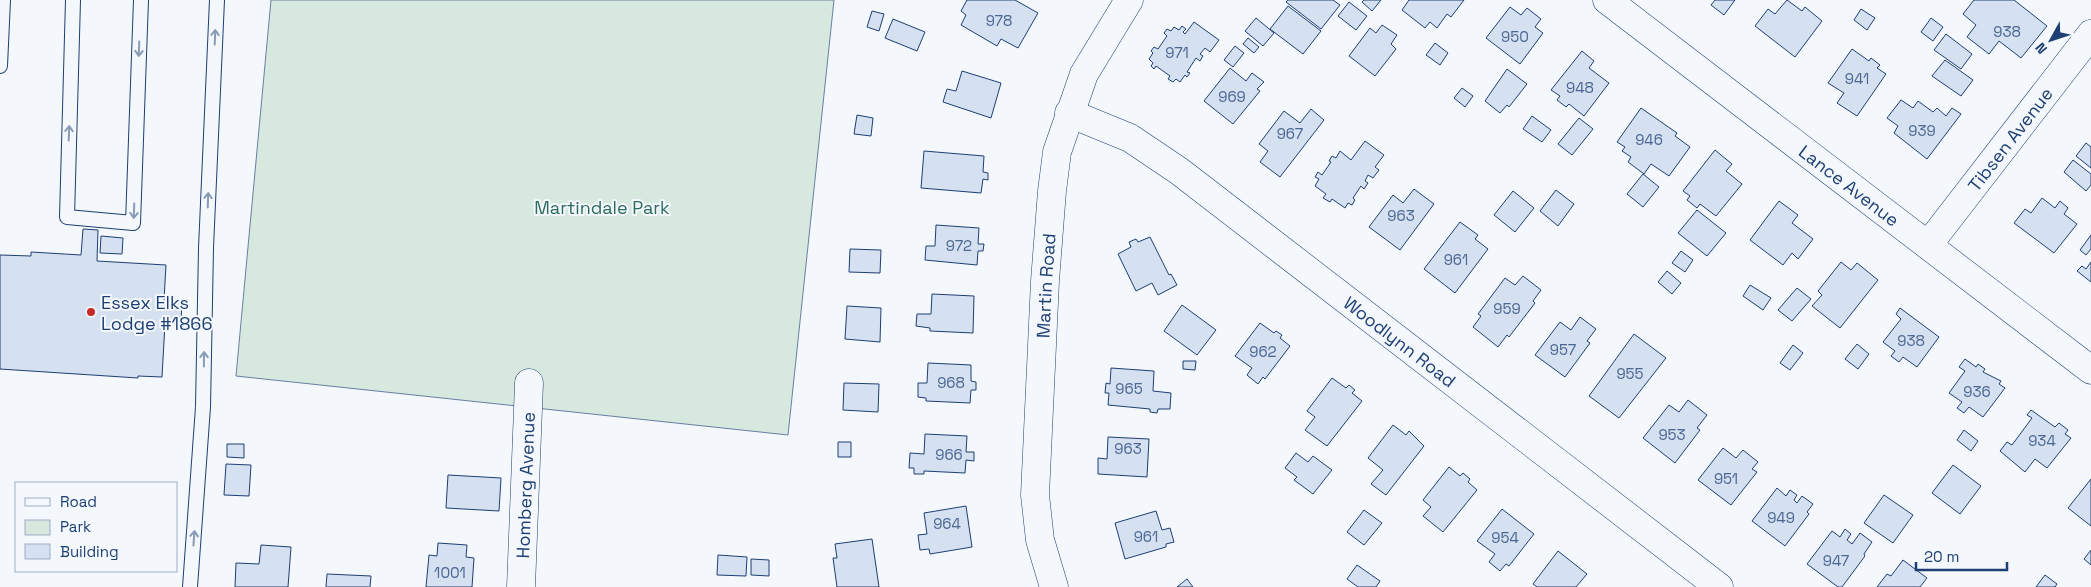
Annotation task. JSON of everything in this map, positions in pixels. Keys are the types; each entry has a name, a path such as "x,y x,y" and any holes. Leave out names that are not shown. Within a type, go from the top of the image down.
{"street":[{"name":"Martin Road","path":"1054,587 1040,540 1035,495 1045,280 1052,191 1057,152 1084,74 1129,0"},
{"name":"Lance Avenue","path":"1607,0 2091,370"},
{"name":"Tibsen Avenue","path":"1928,245 2091,34"},
{"name":"Woodlynn Road","path":"1069,113 1130,138 1179,171 1719,587"},
{"name":"Homberg Avenue","path":"521,587 529,383"}],"lane":[{"path":"0,66 2,0"},
{"path":"73,0 67,217 133,223 141,0"},
{"path":"190,587 203,407 206,248 217,0"}],"green space":[{"name":"Martindale Park","path":"271,0 834,0 788,435 236,376"}],"building":[{"path":"967,0 1015,0 1038,13 1018,48 1001,39 997,46 961,25 966,15 961,11"},
{"path":"1288,0 1333,0 1340,5 1321,29 1286,2"},
{"path":"1364,0 1381,0 1372,11 1362,2"},
{"path":"1409,0 1464,0 1451,17 1447,14 1437,28 1430,22 1425,28 1402,10"},
{"path":"1715,0 1735,0 1724,15 1711,5"},
{"path":"1787,0 1802,11 1805,7 1822,21 1795,57 1755,26 1768,9 1775,14"},
{"path":"1974,0 2014,0 2047,26 2021,58 1999,41 1989,54 1967,37 1976,25 1963,14"},
{"path":"1349,2 1367,16 1356,30 1338,16"},
{"path":"1288,6 1321,31 1303,54 1270,29"},
{"path":"1510,7 1521,15 1527,8 1541,19 1535,27 1543,33 1520,64 1486,38"},
{"path":"1861,9 1875,18 1867,30 1854,20"},
{"path":"872,11 884,14 879,31 867,27"},
{"path":"1256,18 1274,33 1263,46 1245,31"},
{"path":"1931,18 1943,27 1933,41 1921,32"},
{"path":"893,19 925,32 917,51 885,38"},
{"path":"1194,22 1219,40 1210,52 1205,48 1200,54 1203,56 1200,61 1196,58 1187,72 1190,73 1187,77 1185,75 1180,82 1176,79 1173,82 1168,79 1170,76 1156,66 1154,69 1151,66 1153,63 1149,59 1153,53 1151,51 1154,47 1158,49 1167,36 1164,33 1167,29 1171,31 1174,27 1179,30 1182,26 1186,29 1183,32 1185,34"},
{"path":"1382,25 1397,35 1391,44 1396,49 1375,76 1349,56 1370,28 1376,33"},
{"path":"1946,34 1972,54 1961,69 1934,50"},
{"path":"1248,38 1259,47 1254,53 1243,44"},
{"path":"1435,43 1448,53 1440,65 1426,55"},
{"path":"1235,46 1244,53 1233,67 1224,60"},
{"path":"1852,49 1869,61 1871,58 1880,65 1877,68 1886,74 1857,116 1837,103 1844,93 1828,83"},
{"path":"1582,51 1594,61 1589,68 1609,83 1584,116 1569,104 1566,107 1557,100 1560,96 1551,90"},
{"path":"1945,60 1973,80 1961,96 1932,76"},
{"path":"1230,68 1246,81 1252,73 1264,82 1257,89 1260,91 1233,124 1204,101"},
{"path":"1507,69 1527,84 1509,107 1507,105 1500,113 1485,101"},
{"path":"962,71 1001,83 991,118 943,102 947,89 956,91"},
{"path":"1462,88 1473,96 1465,107 1454,98"},
{"path":"1901,100 1913,108 1918,101 1933,112 1937,108 1946,116 1952,108 1961,114 1927,159 1894,133 1898,126 1887,118"},
{"path":"1641,108 1677,133 1675,136 1690,147 1669,176 1651,164 1644,174 1628,162 1631,157 1622,151 1625,147 1617,142"},
{"path":"1311,109 1324,120 1280,177 1260,162 1268,151 1259,144 1284,111 1300,123"},
{"path":"857,115 873,118 871,136 854,134"},
{"path":"1532,116 1551,130 1542,142 1523,129"},
{"path":"1579,118 1593,129 1572,155 1558,144"},
{"path":"1365,141 1384,155 1375,167 1379,170 1373,178 1368,175 1365,181 1368,183 1364,189 1361,186 1353,198 1355,200 1352,205 1348,203 1345,208 1332,199 1330,202 1323,198 1326,194 1315,186 1319,179 1315,177 1318,172 1322,175 1331,162 1329,161 1332,156 1336,158 1340,151 1351,160"},
{"path":"2086,143 2091,147 2091,168 2076,156"},
{"path":"1715,150 1732,164 1726,171 1742,184 1716,216 1700,204 1697,208 1687,200 1690,196 1683,191"},
{"path":"924,151 984,156 983,172 988,173 988,180 983,179 981,193 921,188"},
{"path":"2073,160 2091,174 2091,185 2086,191 2064,172"},
{"path":"1643,174 1659,187 1643,207 1627,194"},
{"path":"1414,189 1434,204 1400,250 1369,227 1393,195 1403,203"},
{"path":"1556,190 1574,204 1558,226 1540,211"},
{"path":"1513,191 1534,208 1515,232 1494,215"},
{"path":"2042,198 2055,208 2060,201 2068,208 2064,214 2077,224 2054,253 2014,223 2025,209 2031,213"},
{"path":"1779,201 1798,215 1792,223 1813,239 1798,259 1792,253 1783,265 1750,240"},
{"path":"1697,210 1726,233 1707,256 1678,233"},
{"path":"1460,222 1478,235 1475,239 1488,249 1455,293 1424,269"},
{"path":"936,225 979,228 978,244 984,244 983,251 978,251 977,265 925,260 926,246 935,246"},
{"name":"Essex Elks Lodge #1866","path":"83,229 98,230 97,261 166,265 164,300 182,301 181,324 165,323 162,377 138,376 138,378 0,369 0,255 31,256 31,252 81,255"},
{"path":"2091,235 2091,249 2086,255 2080,250"},
{"path":"101,236 123,238 122,254 100,253"},
{"path":"1150,237 1169,275 1171,274 1177,285 1158,295 1152,283 1136,291 1118,254 1131,247 1129,242 1136,239 1138,242"},
{"path":"850,249 881,250 880,273 849,272"},
{"path":"1681,251 1693,260 1685,272 1672,263"},
{"path":"1841,262 1851,270 1857,263 1878,280 1840,328 1812,306 1822,295 1818,291"},
{"path":"2091,262 2091,282 2077,271 2082,266 2086,269"},
{"path":"1667,271 1681,283 1672,294 1658,282"},
{"path":"1523,276 1541,290 1533,301 1535,303 1509,337 1507,335 1498,347 1473,327 1481,316 1478,314 1505,278 1515,285"},
{"path":"1750,285 1771,298 1763,310 1743,296"},
{"path":"1797,288 1811,299 1792,321 1778,310"},
{"path":"932,294 974,296 973,333 930,331 930,328 916,326 917,314 931,314"},
{"path":"1182,305 1216,330 1197,355 1164,331"},
{"path":"847,306 881,308 880,342 845,339"},
{"path":"1900,308 1939,337 1917,367 1903,357 1899,362 1891,356 1895,351 1883,342 1901,319 1896,314"},
{"path":"1580,317 1596,329 1587,341 1590,343 1565,377 1535,355 1560,322 1571,330"},
{"path":"1260,323 1274,333 1276,331 1282,335 1280,338 1290,346 1265,379 1263,377 1258,384 1247,375 1252,368 1235,356"},
{"path":"1634,334 1666,358 1619,418 1589,396"},
{"path":"1857,344 1869,354 1858,369 1845,359"},
{"path":"1793,345 1803,353 1790,370 1780,363"},
{"path":"1965,359 1976,367 1978,364 1985,369 1983,372 2001,381 1999,384 2005,388 1983,417 1969,407 1964,413 1957,408 1962,402 1949,393 1965,371 1959,367"},
{"path":"1183,361 1196,361 1195,370 1183,369"},
{"path":"928,363 971,365 971,381 976,382 976,390 971,390 970,403 926,401 926,398 918,397 918,383 927,383"},
{"path":"1111,368 1154,371 1153,391 1171,393 1170,409 1158,409 1157,413 1150,412 1150,409 1108,405 1109,393 1105,393 1106,383 1110,384"},
{"path":"1332,378 1346,388 1349,385 1355,390 1352,393 1362,401 1327,446 1305,430 1315,417 1307,411"},
{"path":"844,383 879,384 878,412 843,410"},
{"path":"1688,400 1707,415 1697,428 1700,430 1675,463 1643,438 1669,405 1679,412"},
{"path":"2031,410 2055,427 2059,423 2068,430 2065,434 2071,438 2047,468 2035,459 2025,472 2000,451 2007,442 2012,445 2032,418 2027,415"},
{"path":"1393,425 1406,435 1409,431 1424,446 1386,495 1371,484 1383,470 1368,458"},
{"path":"1964,430 1978,441 1971,451 1957,440"},
{"path":"925,434 967,436 966,452 974,452 974,461 966,460 965,473 924,471 924,474 914,474 914,468 909,468 910,453 924,454"},
{"path":"1108,437 1149,439 1147,477 1098,474 1098,458 1107,459"},
{"path":"838,442 851,442 851,457 838,457"},
{"path":"227,444 244,444 244,458 227,457"},
{"path":"1723,448 1736,458 1743,450 1758,462 1752,469 1757,472 1731,505 1698,480"},
{"path":"1296,453 1308,462 1313,456 1332,470 1313,494 1294,480 1297,477 1285,468"},
{"path":"226,464 251,465 249,496 224,495"},
{"path":"1953,465 1981,486 1960,514 1932,493"},
{"path":"1449,467 1460,476 1463,473 1470,479 1468,482 1477,490 1443,532 1423,516 1431,507 1423,500"},
{"path":"448,475 501,478 499,511 446,508"},
{"path":"2091,479 2091,526 2068,508"},
{"path":"1777,488 1786,496 1790,490 1797,495 1794,500 1797,503 1802,496 1813,504 1807,512 1809,514 1785,546 1752,521"},
{"path":"1884,495 1913,515 1893,543 1864,523"},
{"path":"966,506 972,547 930,554 929,549 920,550 918,535 927,534 924,513"},
{"path":"1502,509 1534,534 1509,566 1506,564 1500,571 1489,562 1495,554 1477,541"},
{"path":"1364,510 1382,523 1364,545 1347,532"},
{"path":"1156,511 1162,530 1170,528 1174,542 1166,544 1166,547 1125,559 1115,523"},
{"path":"1845,529 1851,534 1847,540 1852,544 1860,533 1872,542 1864,554 1865,556 1842,587 1838,587 1807,564 1832,531 1840,537"},
{"path":"872,539 879,587 837,587 833,558 837,558 835,544"},
{"path":"438,543 467,545 466,557 474,558 472,587 426,587 429,555 437,556"},
{"path":"261,545 291,547 288,587 235,587 236,563 259,564"},
{"path":"2091,550 2091,565 2084,559"},
{"path":"1558,551 1587,574 1576,587 1537,587 1533,584"},
{"path":"718,555 747,557 746,576 717,575"},
{"path":"751,559 769,560 769,576 751,575"},
{"path":"1903,560 1927,578 1920,587 1877,587 1887,574 1891,576"},
{"path":"1357,565 1380,581 1376,587 1358,587 1347,579"},
{"path":"327,574 371,576 370,587 326,587"},
{"path":"2045,575 2057,584 2055,587 2036,587"},
{"path":"1187,579 1193,587 1177,587"}],"place":[{"name":"Essex Elks Lodge #1866","path":"91,312"}]}
